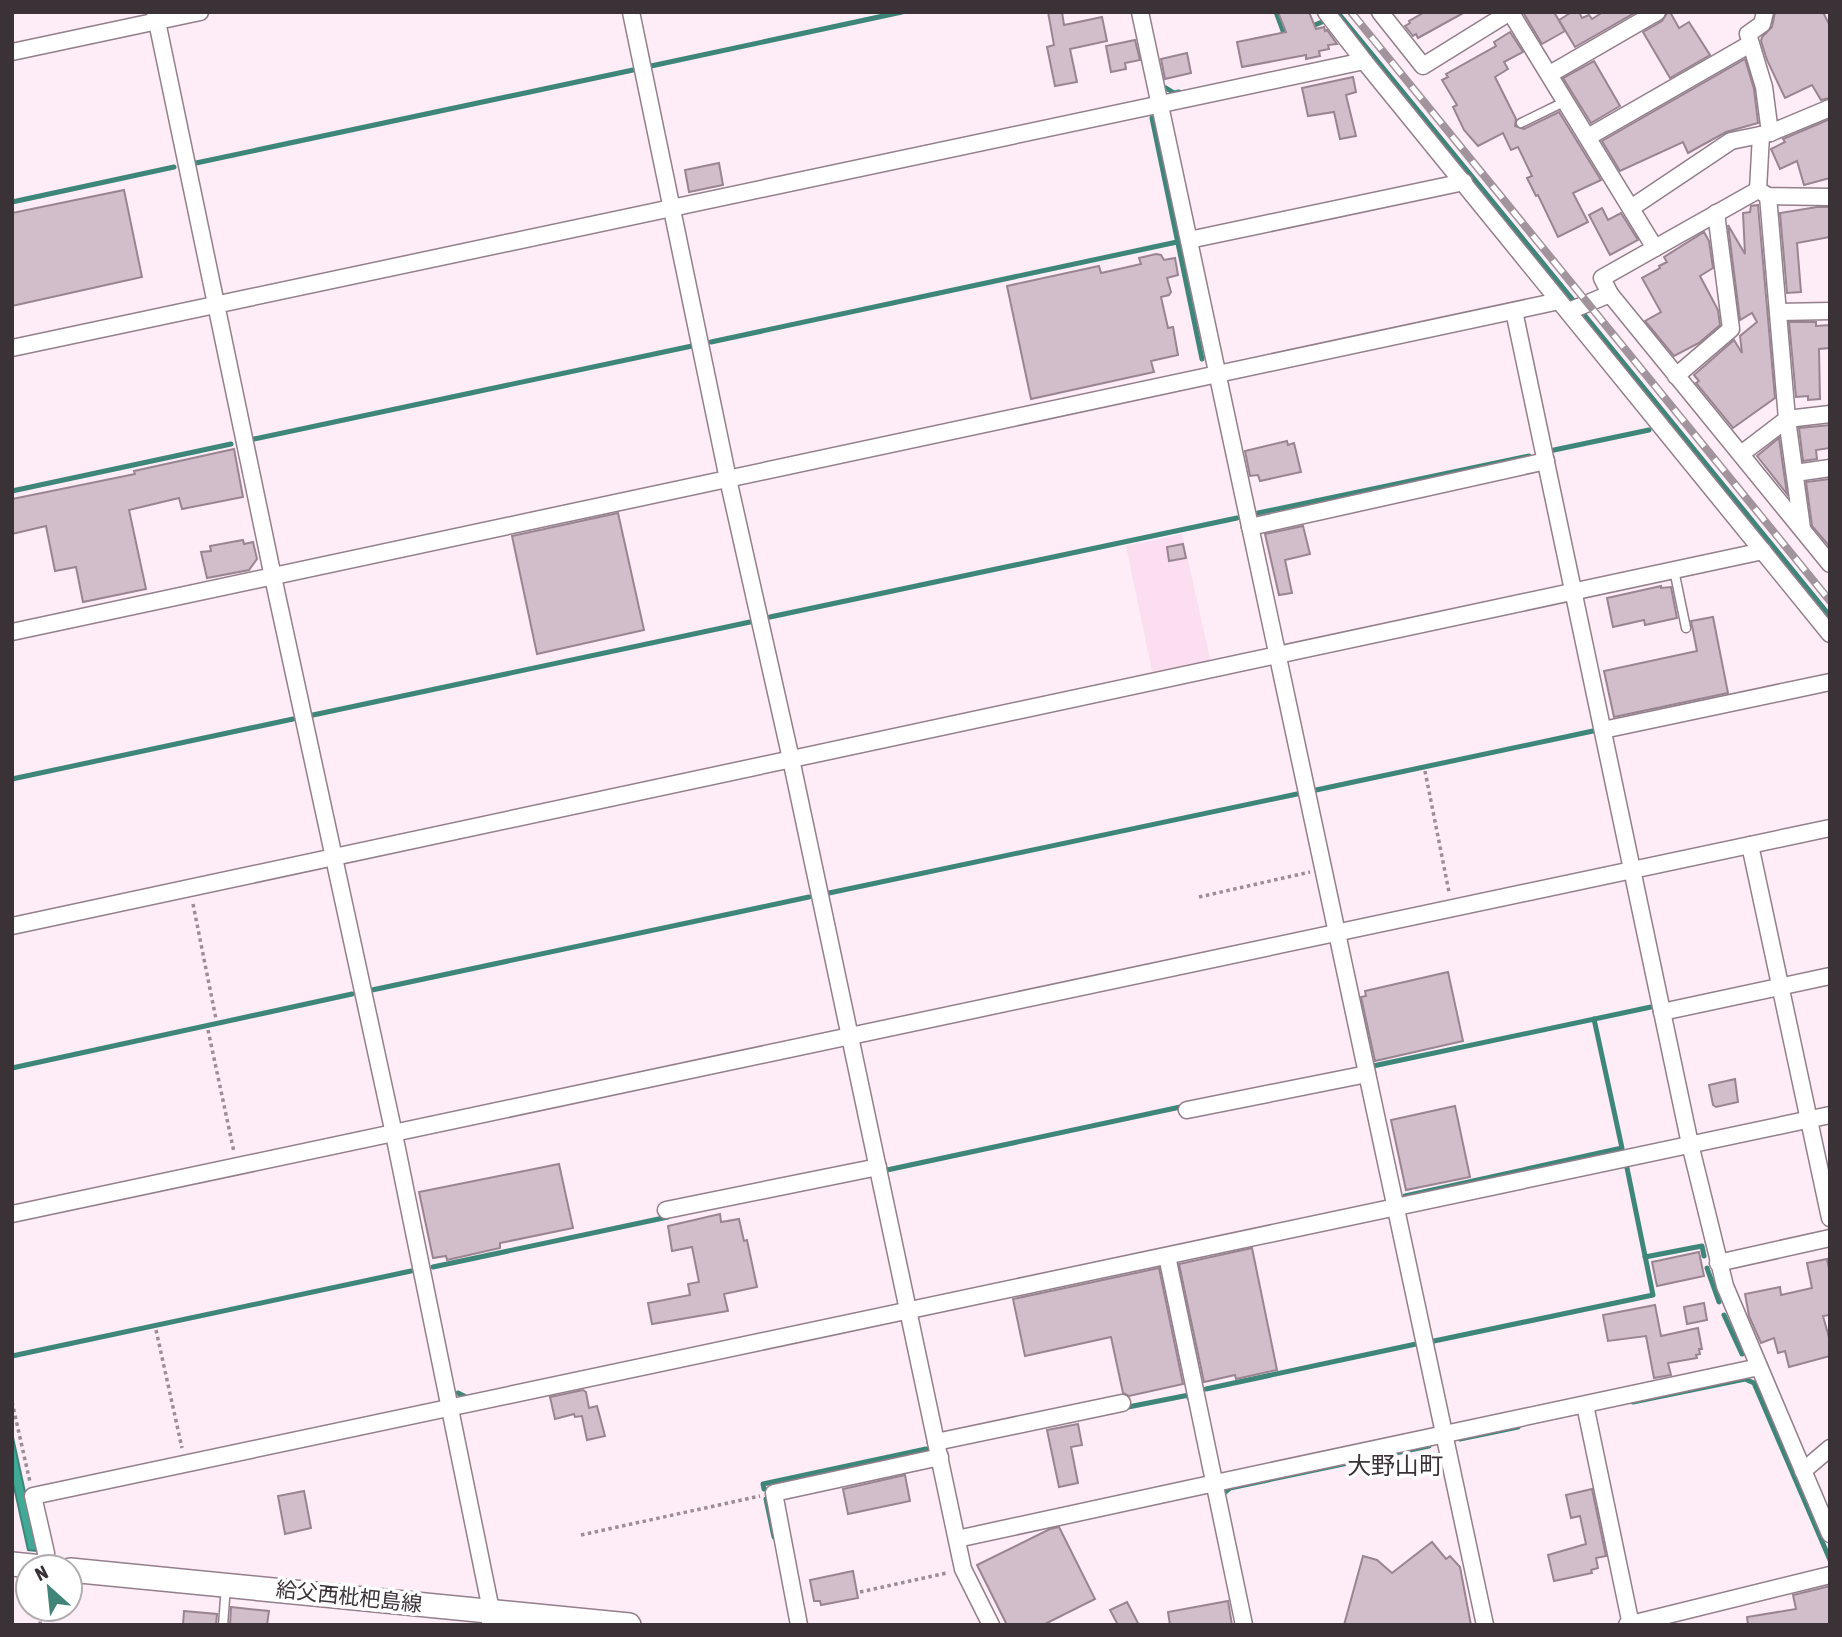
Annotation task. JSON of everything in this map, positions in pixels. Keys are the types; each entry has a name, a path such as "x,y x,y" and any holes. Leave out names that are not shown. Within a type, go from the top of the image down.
{"main road":[{"name":"給父西枇杷島線","path":"84,1571 226,1585 490,1618 629,1625"}],"street":[{"path":"12,52 156,17 200,12"},
{"path":"631,12 728,479 791,759 963,1569 991,1625"},
{"path":"1140,12 1485,1625"},
{"path":"1326,12 1830,634"},
{"path":"1380,12 1423,65 1511,13 1655,248"},
{"path":"1550,74 1657,12"},
{"path":"1765,12 1762,24 1748,34 1764,87 1763,193 1787,419 1802,529"},
{"path":"156,17 273,577 394,1134 490,1618"},
{"path":"1588,137 1750,44"},
{"path":"12,348 1364,61"},
{"path":"1631,208 1731,141 1765,134 1830,108"},
{"path":"1189,240 1464,182"},
{"path":"1830,197 1763,193 1716,213 1602,278 1610,295 1830,563"},
{"path":"1676,376 1731,329 1716,213"},
{"path":"12,632 1514,311 1564,306 1610,295"},
{"path":"1514,311 1690,1144 1718,1263 1725,1286 1830,1534"},
{"path":"1777,312 1830,312"},
{"path":"1741,454 1787,419 1830,414"},
{"path":"1250,527 1546,461"},
{"path":"1795,472 1830,468"},
{"path":"12,926 1763,551"},
{"path":"1603,730 1830,682"},
{"path":"12,1214 1830,828"},
{"path":"1749,845 1830,1218"},
{"path":"1662,1012 1830,976"},
{"path":"1187,1110 1367,1074"},
{"path":"46,1553 33,1496 1830,1115"},
{"path":"666,1209 878,1167"},
{"path":"1718,1263 1830,1238"},
{"path":"1167,1256 1244,1625"},
{"path":"957,1539 1759,1367"},
{"path":"799,1625 774,1493 1122,1403"},
{"path":"1585,1405 1630,1624 1830,1576"},
{"path":"1803,1471 1830,1448"}],"lane":[{"path":"1521,123 1564,102"},
{"path":"1674,570 1686,628"},
{"path":"223,1625 226,1585"}],"path":[{"path":"1425,771 1452,908"},
{"path":"1199,897 1323,870"},
{"path":"190,888 216,1019"},
{"path":"208,1030 237,1167"},
{"path":"156,1330 185,1463"},
{"path":"12,1402 33,1496"},
{"path":"581,1535 774,1493"},
{"path":"860,1592 963,1569"}],"shaded area":[{"path":"1182,534 1211,663 1153,676 1126,546"},
{"path":"12,1433 38,1551 28,1550 12,1478"}],"building":[{"path":"1048,12 1062,12 1064,25 1102,17 1107,41 1070,49 1077,82 1055,86 1047,47 1054,45"},
{"path":"1278,12 1309,12 1316,29 1324,27 1337,44 1328,45 1329,49 1319,51 1320,56 1306,59 1306,55 1242,67 1237,42 1286,32"},
{"path":"1425,12 1465,12 1418,38 1405,26"},
{"path":"1523,12 1554,12 1565,31 1542,44"},
{"path":"1572,12 1579,12 1582,18 1589,15 1592,19 1603,12 1636,12 1575,47 1559,20"},
{"path":"1670,12 1679,28 1689,22 1710,55 1670,78 1643,32 1662,21"},
{"path":"1775,12 1823,12 1830,26 1830,98 1821,100 1812,85 1785,98 1761,41 1772,27"},
{"path":"1510,32 1523,52 1504,62 1508,69 1495,77 1516,119 1515,126 1524,129 1559,112 1601,180 1573,193 1588,222 1558,237 1527,178 1532,176 1518,147 1511,150 1503,133 1478,146 1464,130 1453,107 1457,105 1442,80 1448,77 1446,74 1496,46 1494,42"},
{"path":"1135,40 1140,60 1125,63 1126,69 1111,72 1106,46"},
{"path":"1187,53 1191,73 1165,79 1161,59"},
{"path":"1745,59 1754,89 1758,123 1726,132 1688,153 1683,142 1620,171 1602,141"},
{"path":"1594,61 1620,106 1591,123 1563,78"},
{"path":"1353,77 1356,92 1346,95 1356,136 1340,139 1334,112 1308,116 1302,88"},
{"path":"1830,119 1830,178 1804,185 1797,161 1780,169 1771,149 1785,142 1783,139"},
{"path":"719,163 723,185 689,192 685,170"},
{"path":"124,190 142,277 12,306 12,213"},
{"path":"1758,205 1775,398 1733,428 1696,383 1699,381 1694,375 1734,340 1742,353 1740,336 1757,322 1752,313 1740,320 1728,225 1745,254 1743,213 1750,212 1751,206"},
{"path":"1830,207 1830,237 1797,243 1801,292 1787,293 1780,213"},
{"path":"1602,208 1608,220 1621,213 1638,240 1610,255 1589,215"},
{"path":"1704,232 1709,241 1713,268 1700,276 1718,310 1720,325 1699,343 1674,356 1645,321 1661,312 1642,278 1667,262 1664,257"},
{"path":"1161,255 1164,260 1175,258 1178,275 1167,278 1171,292 1161,297 1168,328 1173,327 1178,355 1151,361 1154,372 1031,399 1007,286 1099,266 1101,273 1141,264 1139,258"},
{"path":"1789,322 1830,325 1830,348 1819,349 1820,399 1796,397"},
{"path":"1830,425 1830,448 1816,450 1817,459 1803,461 1799,428"},
{"path":"1779,438 1787,494 1757,456"},
{"path":"1287,441 1288,445 1294,443 1301,472 1260,481 1258,475 1250,476 1245,451"},
{"path":"234,449 243,497 182,509 179,498 129,510 146,589 83,602 76,567 55,571 46,526 12,534 12,499 135,474 134,471"},
{"path":"1830,479 1830,547 1812,526 1806,482"},
{"path":"618,513 644,630 537,654 512,536"},
{"path":"1303,526 1310,554 1285,560 1292,593 1279,595 1265,534"},
{"path":"243,540 244,544 253,542 257,559 249,570 207,578 201,552 211,551 210,546"},
{"path":"1183,544 1186,558 1169,561 1167,547"},
{"path":"1661,586 1671,587 1677,618 1645,625 1644,620 1613,627 1607,598"},
{"path":"1713,617 1728,693 1614,717 1604,671 1697,651 1691,621"},
{"path":"1448,972 1463,1041 1375,1061 1361,997 1366,996 1365,991"},
{"path":"1735,1079 1738,1102 1716,1107 1713,1105 1709,1085"},
{"path":"1455,1106 1470,1177 1406,1190 1391,1120"},
{"path":"559,1164 573,1228 500,1243 500,1248 447,1260 446,1256 433,1258 419,1192"},
{"path":"720,1214 721,1222 739,1219 744,1241 747,1240 757,1287 724,1294 728,1311 652,1324 648,1303 690,1295 688,1284 699,1282 692,1247 672,1251 668,1226"},
{"path":"1252,1248 1277,1370 1236,1379 1235,1375 1204,1382 1179,1264"},
{"path":"1699,1252 1704,1276 1657,1286 1652,1262"},
{"path":"1827,1259 1830,1273 1830,1315 1823,1316 1830,1341 1830,1356 1789,1367 1785,1351 1778,1353 1774,1338 1761,1343 1749,1316 1745,1294 1780,1287 1781,1295 1812,1288 1807,1263"},
{"path":"1159,1268 1183,1384 1129,1396 1123,1393 1111,1337 1025,1356 1013,1299"},
{"path":"1704,1303 1707,1320 1687,1324 1684,1307"},
{"path":"1655,1305 1661,1336 1698,1328 1702,1349 1699,1349 1697,1358 1668,1363 1671,1375 1654,1378 1646,1336 1608,1341 1603,1315"},
{"path":"583,1390 586,1392 589,1408 597,1406 605,1436 587,1440 582,1416 575,1417 574,1414 555,1419 550,1397"},
{"path":"1078,1424 1082,1445 1071,1447 1078,1483 1059,1487 1047,1430"},
{"path":"905,1475 910,1501 848,1514 843,1489"},
{"path":"1592,1489 1606,1556 1596,1558 1598,1568 1591,1570 1592,1573 1554,1581 1548,1555 1586,1544 1580,1516 1571,1518 1566,1495"},
{"path":"304,1491 311,1528 285,1534 278,1496"},
{"path":"1059,1527 1095,1599 1043,1625 1007,1625 977,1565"},
{"path":"1432,1542 1446,1559 1450,1556 1460,1567 1471,1625 1344,1625 1363,1556 1377,1560 1392,1573"},
{"path":"853,1571 858,1598 821,1605 820,1601 814,1601 810,1580"},
{"path":"1830,1586 1830,1625 1748,1625 1747,1617 1796,1609 1793,1595"},
{"path":"1228,1601 1232,1625 1170,1625 1168,1612"},
{"path":"1127,1602 1139,1625 1118,1625 1110,1610"},
{"path":"231,1607 269,1611 267,1625 230,1625"},
{"path":"184,1611 217,1614 216,1625 183,1625"}],"waterway":[{"path":"651,66 902,12"},
{"path":"1276,12 1286,39"},
{"path":"1339,14 1573,300"},
{"path":"1310,27 1322,22"},
{"path":"196,163 633,70"},
{"path":"1166,88 1174,93 1179,92"},
{"path":"1152,118 1202,359"},
{"path":"12,202 174,167"},
{"path":"711,342 1177,242"},
{"path":"1582,312 1830,616"},
{"path":"254,439 692,346"},
{"path":"1554,450 1649,430"},
{"path":"12,491 231,444"},
{"path":"1258,513 1529,456"},
{"path":"770,617 1237,518"},
{"path":"313,715 750,622"},
{"path":"12,779 293,719"},
{"path":"1316,790 1593,731"},
{"path":"829,893 1297,794"},
{"path":"372,990 809,897"},
{"path":"12,1068 352,994"},
{"path":"1373,1066 1651,1007"},
{"path":"1405,1196 1622,1148 1594,1019"},
{"path":"887,1170 1185,1106"},
{"path":"1434,1341 1653,1295 1626,1163"},
{"path":"433,1267 668,1217"},
{"path":"1645,1257 1702,1246 1704,1256"},
{"path":"1707,1268 1719,1302"},
{"path":"12,1356 411,1271"},
{"path":"1724,1315 1742,1354"},
{"path":"1206,1389 1416,1344"},
{"path":"1633,1402 1745,1379 1754,1383 1830,1560"},
{"path":"458,1393 468,1398"},
{"path":"1123,1408 1189,1395 1189,1398"},
{"path":"1460,1439 1518,1427"},
{"path":"1224,1493 1230,1488 1429,1446"},
{"path":"764,1489 763,1484 926,1449"},
{"path":"766,1499 774,1537"}],"railway":[{"path":"1351,12 1830,601"}],"district":[{"name":"大野山町","path":"1395,1466"}]}
